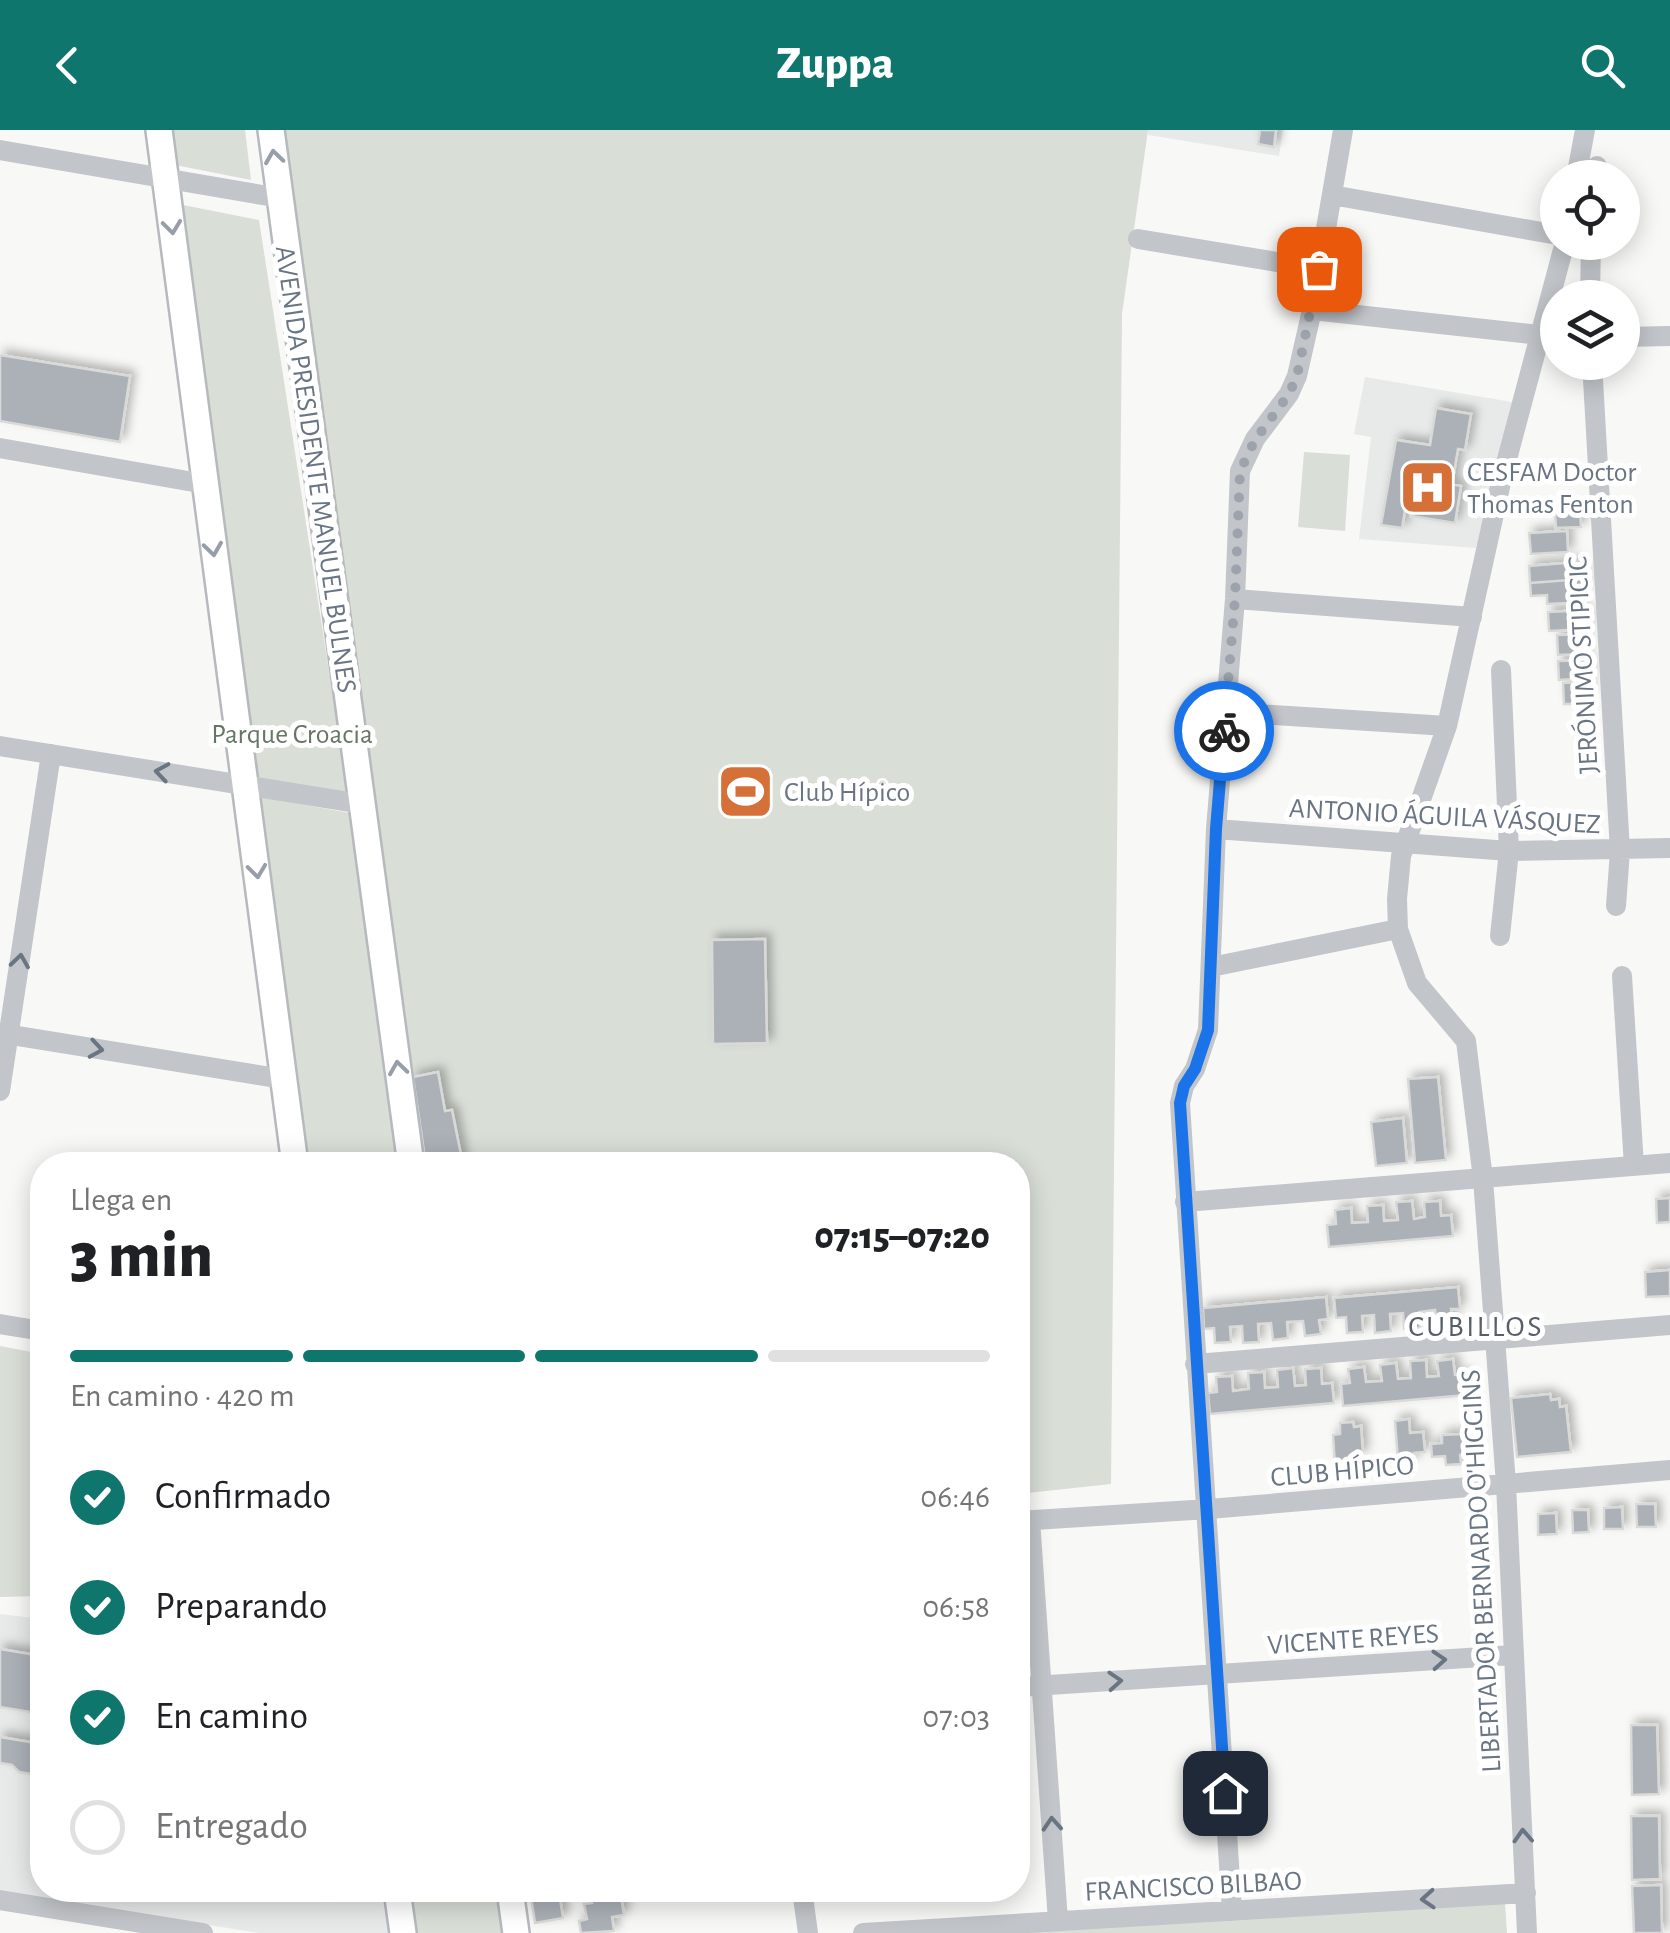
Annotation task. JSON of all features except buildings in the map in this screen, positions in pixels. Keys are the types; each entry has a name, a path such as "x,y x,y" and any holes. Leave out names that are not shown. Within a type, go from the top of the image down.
{"main road":[{"path":"160,130 293,1152"},
{"name":"AVENIDA PRESIDENTE MANUEL BULNES","path":"271,130 409,1152"},
{"path":"399,1902 403,1933"},
{"path":"512,1902 516,1933"}],"street":[{"path":"1232,1912 1180,1103 1208,1030 1216,829 1235,599 1240,471 1255,440 1289,394 1297,376 1343,130"},
{"path":"1579,160 1584,130"},
{"path":"0,150 280,198"},
{"path":"1332,195 1540,232"},
{"path":"1138,240 1319,269"},
{"path":"1312,310 1540,336"},
{"path":"1640,337 1670,336"},
{"path":"1210,967 1398,928 1400,868 1447,726 1502,478 1540,362"},
{"name":"JERÓNIMO STIPICIC","path":"1593,380 1620,851 1616,906"},
{"path":"0,448 204,484"},
{"path":"1235,599 1472,617"},
{"path":"1500,936 1508,851 1502,670"},
{"path":"1226,712 1447,726"},
{"path":"0,746 362,804"},
{"path":"0,1092 5,1034 50,754"},
{"name":"ANTONIO ÁGUILA VÁSQUEZ","path":"1216,829 1508,851 1670,848"},
{"name":"LIBERTADOR BERNARDO O'HIGGINS","path":"1398,928 1417,983 1466,1041 1484,1178 1506,1484 1527,1933"},
{"path":"1622,976 1634,1166"},
{"path":"5,1034 282,1080"},
{"path":"1184,1202 1670,1163"},
{"path":"0,1324 30,1330"},
{"path":"1196,1364 1670,1325"},
{"name":"CLUB HÍPICO","path":"1030,1521 1670,1470"},
{"path":"1030,1576 1042,1686 1058,1921"},
{"name":"VICENTE REYES","path":"1030,1686 1513,1655"},
{"name":"FRANCISCO BILBAO","path":"863,1933 1526,1893"},
{"path":"0,1900 92,1924 203,1933"},
{"path":"804,1902 808,1933"}],"shaded area":[{"path":"1148,130 1283,130 1279,156 1148,135"},
{"name":"CESFAM Doctor Thomas Fenton","path":"1365,377 1512,402 1476,548 1359,539 1371,437 1354,434"},
{"path":"0,1614 30,1618 30,1897 0,1892"},
{"path":"63,1902 388,1902 392,1933 259,1933"}],"green space":[{"path":"170,130 245,130 251,180 175,165"},
{"name":"Club Hípico","path":"283,130 1148,130 1122,314 1111,1484 1030,1493 1030,1152 424,1152"},
{"name":"Parque Croacia","path":"183,205 259,220 348,794 251,780"},
{"path":"1304,452 1350,455 1345,531 1298,527"},
{"path":"256,796 350,813 397,1152 305,1152"},
{"path":"0,1346 30,1352 30,1596 0,1597"},
{"path":"408,1902 500,1902 504,1933 412,1933"},
{"path":"1505,1903 1507,1933 960,1933"}],"way so far":[{"path":"1224,731 1240,471 1255,440 1289,394 1297,376 1319,269"}],"place":[{"name":"CESFAM Doctor Thomas Fenton","path":"1428,487"},
{"name":"Club Hípico","path":"745,791"}],"district":[{"name":"CUBILLOS","path":"1476,1326"}],"route":[{"path":"1224,731 1208,1030 1180,1103 1225,1793"}]}
